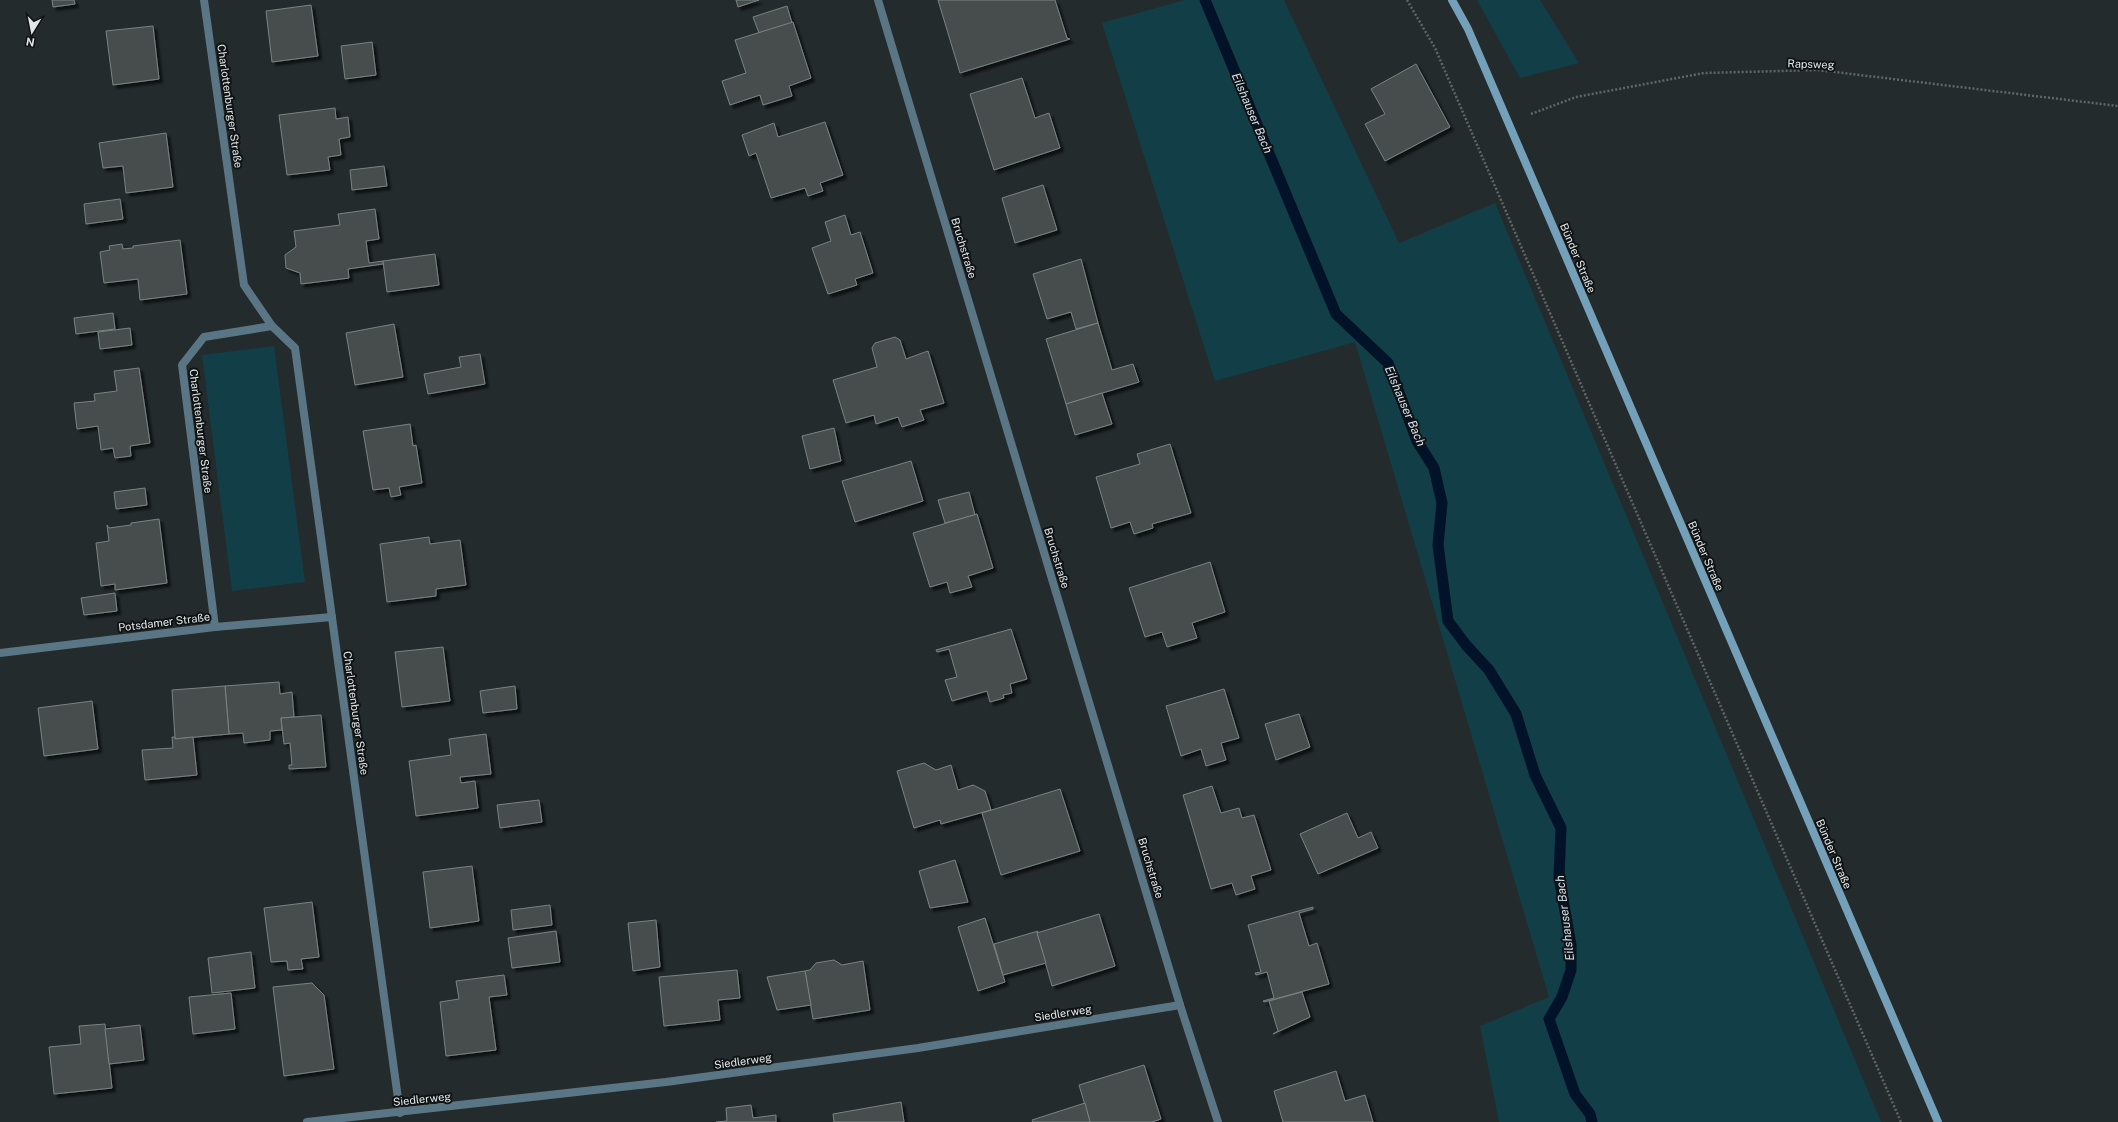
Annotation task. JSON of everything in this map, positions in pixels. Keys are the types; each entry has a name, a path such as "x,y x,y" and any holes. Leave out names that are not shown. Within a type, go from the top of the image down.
{"main road":[{"name":"Bünder Straße","path":"1452,0 1468,29 1938,1122"}],"street":[{"name":"Charlottenburger Straße","path":"204,0 244,285 272,326 295,348 400,1113"},
{"name":"Bruchstraße","path":"878,0 1180,1005 1218,1122"},
{"name":"Charlottenburger Straße","path":"215,626 182,365 204,337 272,326"},
{"name":"Potsdamer Straße","path":"0,654 215,626 332,617"},
{"name":"Siedlerweg","path":"307,1122 400,1113 666,1082 918,1048 1180,1005"}],"path":[{"path":"1407,0 1435,48 1902,1122"},
{"name":"Rapsweg","path":"1508,123 1576,97 1704,73 1818,70 2118,106"}],"shaded area":[{"path":"1185,0 1284,0 1399,243 1495,203 1881,1122 1499,1122 1480,1026 1549,997 1355,342 1215,381 1102,23"},
{"path":"1477,0 1540,0 1579,63 1520,78"},
{"path":"274,346 305,582 232,591 202,355"}],"building":[{"path":"52,0 74,0 75,4 53,7"},
{"path":"736,0 759,0 738,7"},
{"path":"938,0 1055,0 1067,38 1070,39 960,73"},
{"path":"311,5 318,56 272,62 266,11"},
{"path":"787,6 792,23 759,33 753,17"},
{"path":"793,22 811,78 789,86 792,96 763,105 760,95 730,105 722,81 746,73 735,40"},
{"path":"153,26 159,79 113,85 106,31"},
{"path":"372,42 376,75 345,79 341,46"},
{"path":"1416,64 1450,127 1385,161 1365,124 1385,114 1371,89"},
{"path":"1022,78 1035,118 1049,113 1060,148 994,170 970,94"},
{"path":"335,108 336,119 348,117 350,137 339,139 341,155 328,157 330,170 287,175 279,115"},
{"path":"825,122 843,175 820,183 823,191 808,196 805,188 771,198 756,153 749,156 742,135 774,123 778,137"},
{"path":"166,133 173,187 126,193 123,166 103,168 99,143"},
{"path":"384,166 387,186 352,190 350,170"},
{"path":"1043,185 1057,230 1015,243 1002,198"},
{"path":"120,199 123,219 86,224 84,204"},
{"path":"375,209 379,239 366,241 369,263 383,261 383,264 348,269 349,278 301,284 300,273 286,268 285,255 296,247 294,231 340,225 338,214"},
{"path":"845,215 851,235 860,232 873,273 855,279 857,285 828,294 812,248 831,241 825,222"},
{"path":"180,240 187,294 140,300 138,279 104,283 100,252 110,250 109,246 122,244 123,249 133,248 133,246"},
{"path":"435,254 439,285 387,292 383,261"},
{"path":"1081,259 1098,323 1076,329 1071,312 1047,319 1033,274"},
{"path":"113,313 115,329 76,334 74,318"},
{"path":"1098,323 1112,370 1133,364 1139,382 1066,404 1046,339"},
{"path":"394,324 403,377 355,385 346,333"},
{"path":"130,328 132,345 100,349 98,332"},
{"path":"895,337 900,340 906,359 928,351 944,403 920,410 924,420 902,427 898,417 876,424 874,415 846,423 833,380 877,367 872,348 875,343"},
{"path":"480,354 485,384 428,394 424,374 461,367 459,357"},
{"path":"139,368 150,443 130,446 131,456 115,458 113,448 101,450 98,426 77,429 74,403 95,401 94,394 117,391 114,371"},
{"path":"1102,393 1112,424 1075,435 1066,404"},
{"path":"410,424 413,446 416,445 422,483 399,487 401,495 391,497 389,488 373,490 363,431"},
{"path":"834,428 841,461 810,469 802,436"},
{"path":"1170,444 1191,513 1152,524 1153,528 1134,534 1130,522 1111,528 1096,477 1140,464 1137,454"},
{"path":"911,461 923,501 855,522 842,481"},
{"path":"145,488 147,505 116,509 114,492"},
{"path":"969,492 975,515 945,523 938,500"},
{"path":"977,514 993,568 968,576 972,587 950,593 947,582 930,587 913,533"},
{"path":"159,519 167,583 115,590 115,584 101,586 96,543 109,541 107,525 109,528"},
{"path":"429,537 430,544 460,540 466,585 436,589 436,596 387,602 380,544"},
{"path":"1210,562 1225,612 1192,623 1197,638 1167,647 1162,632 1145,637 1129,588"},
{"path":"115,593 117,611 84,615 81,598"},
{"path":"1011,629 1027,679 1010,684 1012,693 1003,695 1004,698 990,702 987,691 952,701 945,680 957,677 949,649 937,652 936,650"},
{"path":"443,647 450,701 402,707 395,652"},
{"path":"279,682 280,694 292,692 294,717 281,718 282,730 270,731 270,740 244,743 243,733 229,734 225,686"},
{"path":"225,686 229,734 175,739 172,690"},
{"path":"515,686 517,709 483,713 480,691"},
{"path":"1224,689 1239,738 1221,743 1226,760 1206,766 1201,749 1181,756 1166,706"},
{"path":"92,701 98,749 44,756 38,708"},
{"path":"1299,714 1310,747 1276,760 1265,724"},
{"path":"321,715 326,767 289,769 289,765 292,765 290,743 284,744 281,718"},
{"path":"486,734 491,774 460,777 461,783 475,781 478,808 416,816 409,761 451,755 449,739"},
{"path":"172,737 175,737 175,739 193,737 197,775 145,780 142,750 173,748"},
{"path":"924,763 936,770 951,765 958,790 973,785 985,791 991,810 941,824 940,820 914,828 897,771"},
{"path":"1212,786 1221,813 1239,808 1242,818 1254,815 1271,870 1251,876 1255,889 1236,895 1232,883 1211,889 1183,795"},
{"path":"1060,789 1080,851 1001,875 982,813"},
{"path":"539,800 542,822 500,828 497,805"},
{"path":"1347,813 1358,838 1371,832 1378,848 1318,874 1300,834"},
{"path":"955,860 968,902 930,908 919,871"},
{"path":"472,866 479,921 430,928 423,872"},
{"path":"312,902 319,957 301,959 303,969 288,970 287,961 271,962 264,908"},
{"path":"550,905 552,925 513,930 511,910"},
{"path":"1313,907 1313,909 1299,913 1309,946 1317,943 1329,984 1264,1002 1263,1001 1274,998 1267,972 1256,975 1255,973 1261,972 1248,925"},
{"path":"1099,914 1115,966 1052,986 1037,933"},
{"path":"985,918 1005,982 978,991 958,927"},
{"path":"656,920 660,967 633,971 628,923"},
{"path":"556,931 560,962 512,968 508,938"},
{"path":"1038,931 1037,933 1046,963 1003,975 994,944"},
{"path":"251,952 255,988 212,993 208,958"},
{"path":"834,960 842,965 863,961 870,1010 813,1019 805,971 810,970 816,963"},
{"path":"737,970 740,998 718,1000 720,1020 664,1026 659,977"},
{"path":"805,971 811,1005 777,1010 767,977"},
{"path":"504,975 507,995 489,997 496,1050 446,1056 440,1002 459,999 456,981"},
{"path":"312,983 324,995 334,1069 284,1076 273,987"},
{"path":"1302,992 1310,1017 1273,1034 1278,1031 1269,1001"},
{"path":"231,993 235,1029 193,1034 189,997"},
{"path":"105,1024 112,1088 54,1094 49,1047 81,1044 79,1026"},
{"path":"140,1025 144,1060 109,1064 105,1029"},
{"path":"1144,1065 1161,1119 1152,1122 1090,1122 1079,1085"},
{"path":"1336,1071 1345,1101 1365,1095 1373,1122 1283,1122 1274,1091"},
{"path":"901,1102 904,1122 834,1122 833,1114"},
{"path":"1085,1103 1090,1122 1033,1122 1032,1120"},
{"path":"751,1105 753,1118 776,1115 776,1122 716,1122 727,1121 726,1108"}],"waterway":[{"name":"Eilshauser Bach","path":"1205,0 1336,314 1388,363 1417,441 1434,468 1442,503 1438,545 1448,621 1466,645 1489,670 1516,714 1535,775 1561,828 1559,877 1571,945 1571,970 1562,997 1549,1019 1575,1094 1590,1114 1592,1122"}]}
